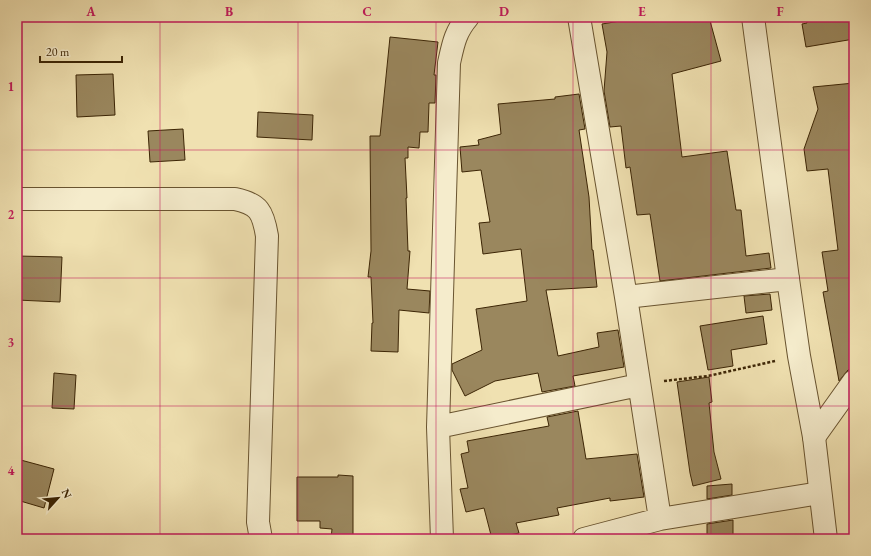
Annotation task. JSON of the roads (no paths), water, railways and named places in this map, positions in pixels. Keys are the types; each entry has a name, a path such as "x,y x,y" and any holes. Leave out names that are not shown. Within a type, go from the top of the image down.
{"street":[{"path":"442,539 438,427 449,63 455,37 460,26 468,17"},
{"path":"579,17 626,297 660,519"},
{"path":"754,17 799,356 814,437 826,539"},
{"path":"17,199 235,199 248,202 258,210 265,222 267,236 258,522 261,539"},
{"path":"626,297 788,278"},
{"path":"814,437 854,381"},
{"path":"438,427 639,385"},
{"path":"584,539 660,519 820,493"}]}
